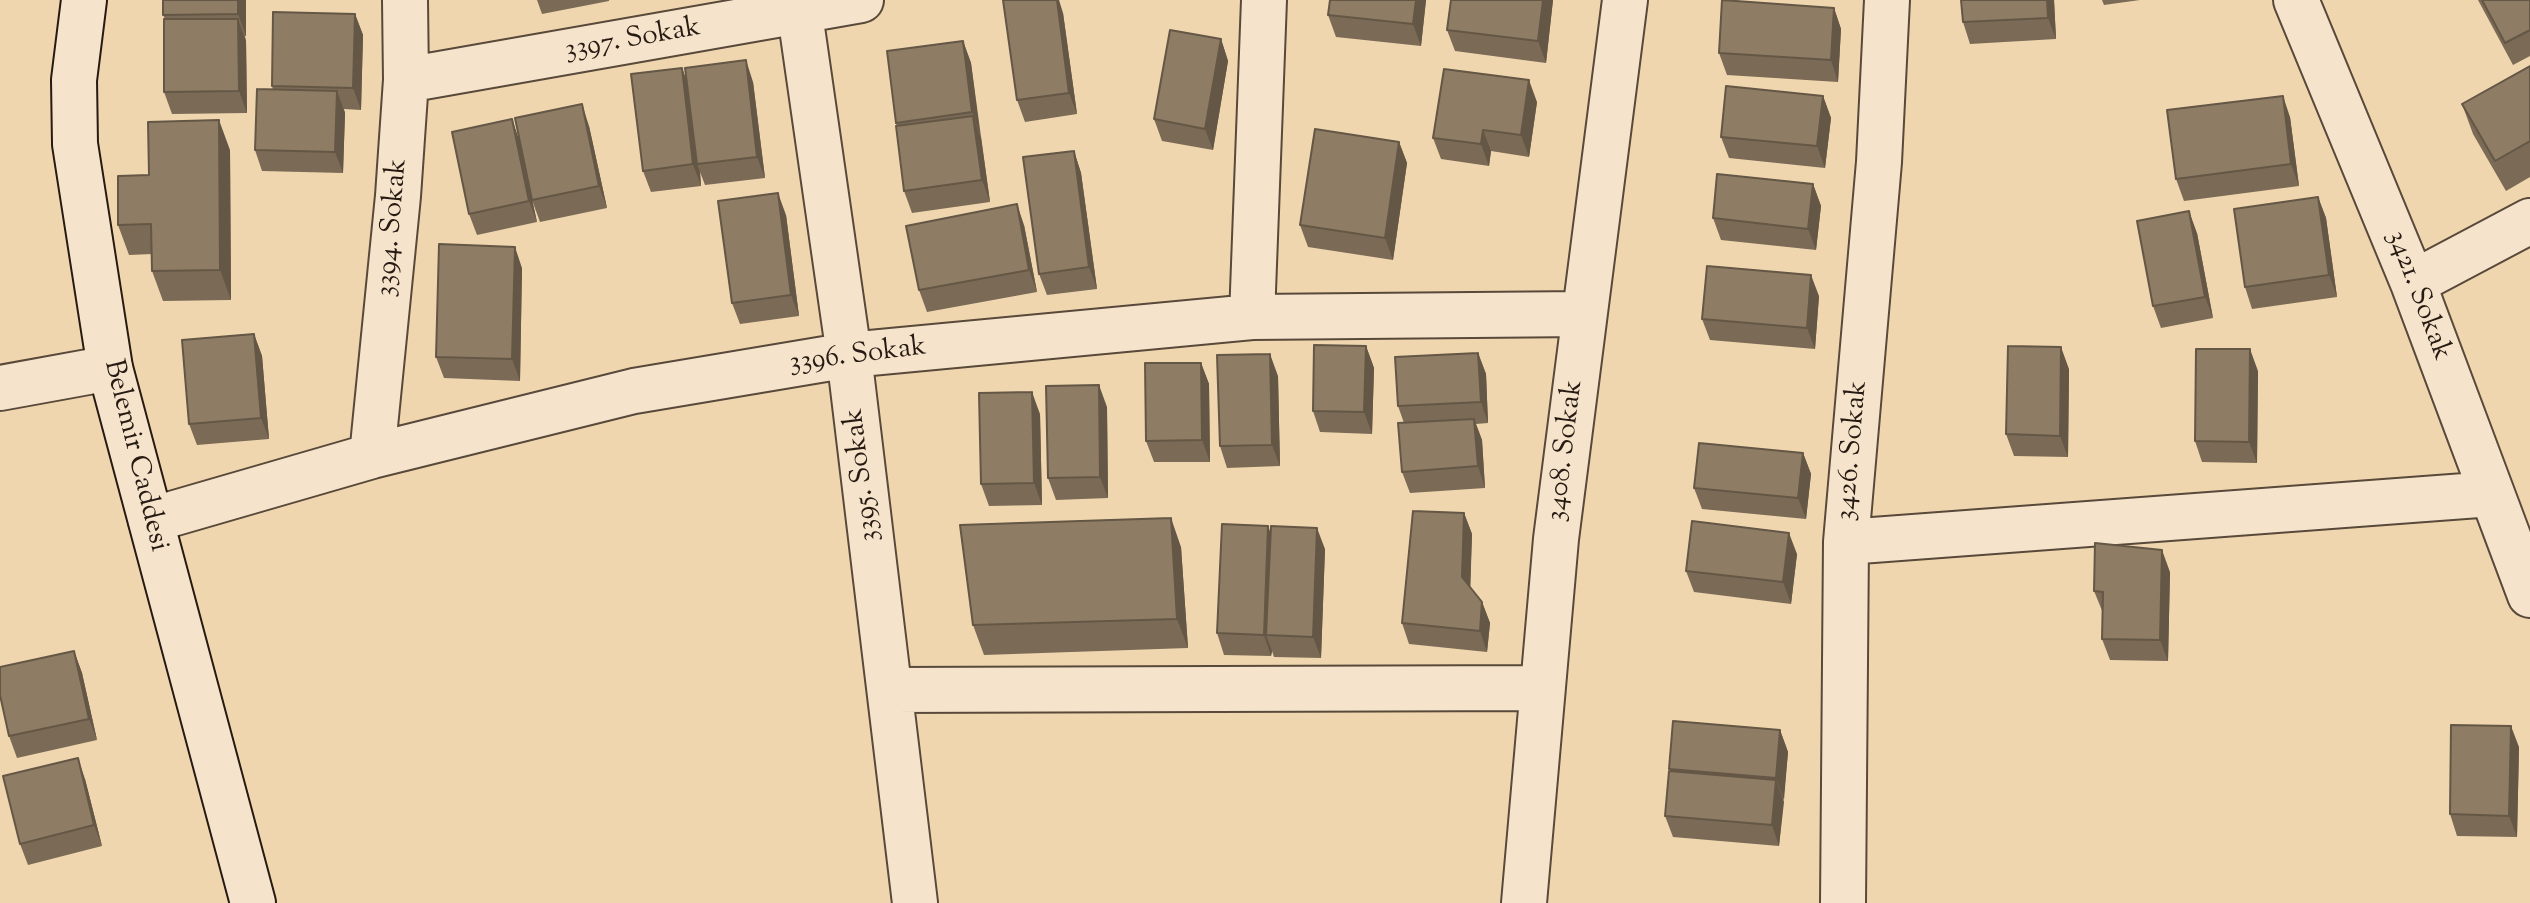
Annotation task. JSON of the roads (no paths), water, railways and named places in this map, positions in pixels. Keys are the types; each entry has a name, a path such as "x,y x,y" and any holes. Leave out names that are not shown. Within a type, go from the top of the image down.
{"street":[{"name":"Belemir Caddesi","path":"84,0 74,80 75,144 110,368 253,903"},
{"name":"3394. Sokak","path":"372,456 398,196 406,80 405,0"},
{"name":"3397. Sokak","path":"406,80 799,6 861,0"},
{"path":"1252,317 1264,0"},
{"name":"3408. Sokak","path":"1524,903 1556,539 1625,0"},
{"name":"3426. Sokak","path":"1843,903 1846,542 1879,162 1887,0"},
{"name":"3421. Sokak","path":"2296,0 2413,283 2530,595"},
{"name":"3395. Sokak","path":"799,6 849,355 915,903"},
{"path":"2413,283 2530,221"},
{"name":"3396. Sokak","path":"151,520 372,456 634,391 849,355 1252,317 1583,314"},
{"path":"0,388 110,368"},
{"path":"1846,542 2492,494"},
{"path":"890,690 1543,688"}]}
